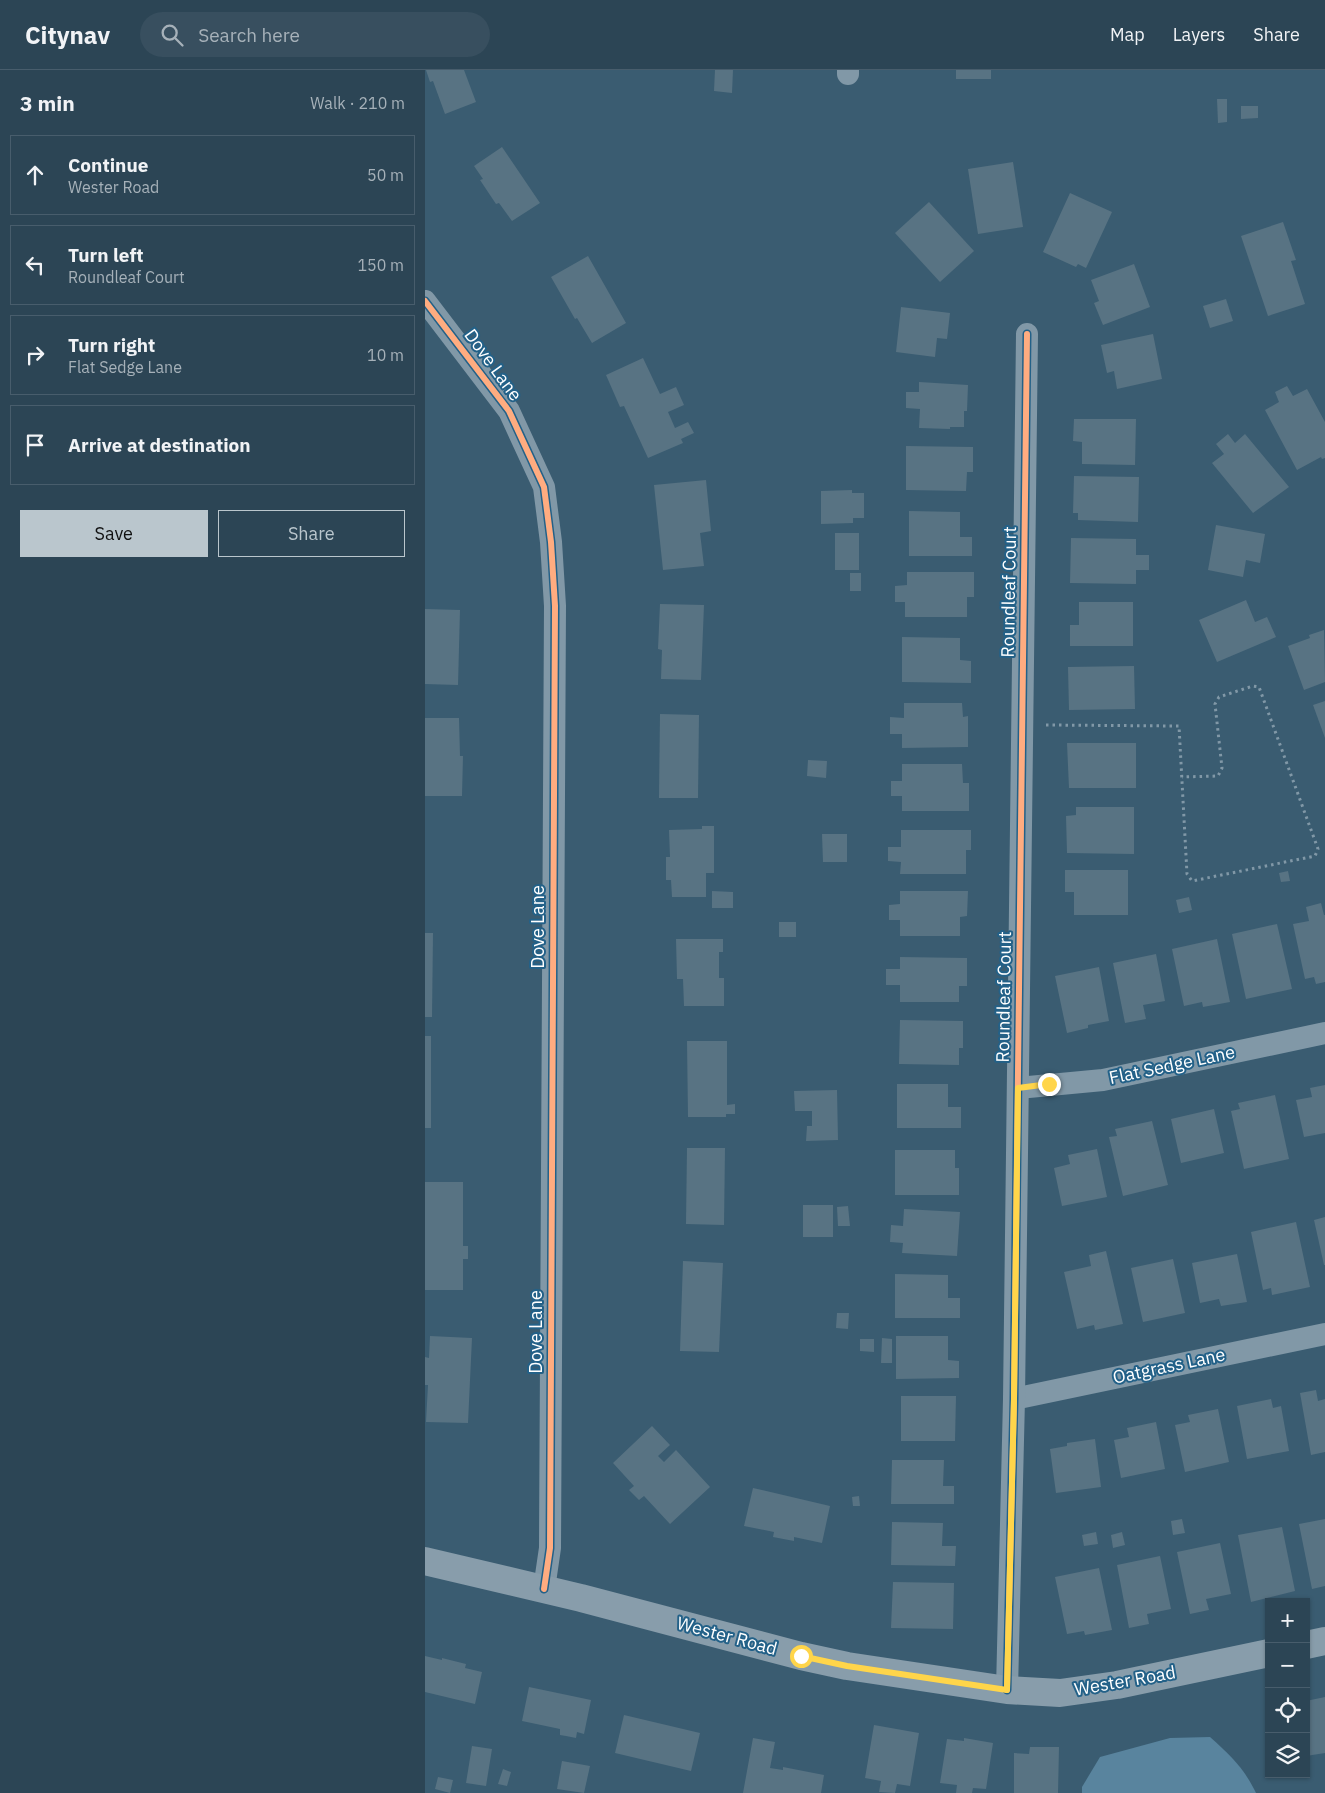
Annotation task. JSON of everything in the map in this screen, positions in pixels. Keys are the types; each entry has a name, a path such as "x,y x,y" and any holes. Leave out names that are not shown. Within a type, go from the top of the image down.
{"street":[{"name":"Dove Lane","path":"425,301 509,411 544,488 551,542 555,616 550,1538 544,1589"},
{"name":"Roundleaf Court","path":"1007,1690 1014,1399 1027,334"},
{"name":"Flat Sedge Lane","path":"1018,1088 1103,1080 1325,1033"},
{"name":"Oatgrass Lane","path":"1014,1399 1325,1334"},
{"name":"Wester Road","path":"425,1560 801,1656 847,1666 1007,1690 1059,1693 1117,1685 1265,1654"},
{"path":"1310,1644 1325,1641"}],"path":[{"path":"1043,725 1179,726 1187,874 1192,881 1315,856 1318,849 1259,687 1253,686 1219,697 1215,704 1222,768 1218,776 1182,777"}],"water":[{"path":"1210,1737 1236,1762 1247,1776 1256,1793 1082,1793 1082,1787 1100,1757 1170,1738"}],"building":[{"path":"426,70 464,70 476,102 445,114 433,81 430,82"},
{"path":"715,70 733,70 732,93 714,91"},
{"path":"956,70 991,70 991,79 956,79"},
{"path":"1217,99 1227,99 1227,122 1218,123"},
{"path":"1241,106 1258,106 1258,118 1241,119"},
{"path":"502,147 540,203 512,221 499,203 496,204 480,180 483,179 474,166"},
{"path":"1013,162 1023,227 978,234 968,169"},
{"path":"1070,193 1112,212 1086,268 1078,264 1076,267 1043,252"},
{"path":"929,202 974,251 940,282 895,233"},
{"path":"1283,222 1296,260 1291,261 1305,304 1268,316 1241,236"},
{"path":"588,256 626,323 592,343 577,318 575,319 551,277"},
{"path":"1134,264 1150,307 1103,325 1094,303 1099,301 1091,280"},
{"path":"1226,299 1233,321 1210,328 1203,306"},
{"path":"901,307 950,313 947,339 937,338 935,357 896,352"},
{"path":"1153,334 1162,379 1117,389 1114,371 1107,373 1101,345"},
{"path":"643,358 660,394 676,387 684,405 668,412 675,428 688,422 694,433 681,439 683,443 648,458 624,406 620,407 606,375"},
{"path":"919,382 968,385 967,411 964,411 964,427 950,427 950,429 919,428 920,409 906,408 906,392 919,392"},
{"path":"1287,386 1293,396 1307,389 1325,422 1325,458 1322,459 1321,457 1297,470 1265,410 1279,402 1275,392"},
{"path":"1074,419 1136,419 1135,465 1082,464 1082,442 1073,441"},
{"path":"1228,434 1235,443 1245,434 1289,487 1253,513 1212,463 1224,454 1216,444"},
{"path":"906,446 973,447 973,472 967,472 966,491 906,490"},
{"path":"1074,476 1139,477 1138,522 1078,520 1078,513 1073,513"},
{"path":"706,480 711,531 700,533 704,566 663,570 654,485"},
{"path":"852,490 852,493 864,493 864,518 853,518 853,523 821,524 821,491"},
{"path":"909,511 960,512 960,537 972,537 972,556 909,556"},
{"path":"1216,525 1265,534 1260,563 1246,560 1243,577 1208,570"},
{"path":"835,533 859,533 859,570 835,570"},
{"path":"1071,538 1136,539 1136,555 1149,555 1149,570 1136,570 1136,584 1070,583"},
{"path":"907,572 974,572 974,597 967,597 967,617 905,617 905,602 895,602 895,586 907,585"},
{"path":"850,573 861,573 861,591 850,591"},
{"path":"1246,600 1255,622 1267,617 1276,637 1217,662 1199,620"},
{"path":"1079,602 1133,602 1133,646 1070,646 1070,625 1079,625"},
{"path":"660,604 704,605 701,680 661,679 662,650 658,649"},
{"path":"425,609 460,610 458,685 425,684"},
{"path":"1324,630 1325,682 1304,690 1288,646 1310,638 1309,635"},
{"path":"902,637 960,638 960,660 971,661 971,683 902,682"},
{"path":"1134,666 1135,709 1069,710 1068,667"},
{"path":"1325,701 1325,738 1313,705"},
{"path":"904,703 962,703 963,717 968,716 968,747 902,748 902,734 890,734 890,717 904,718"},
{"path":"660,714 699,715 698,798 659,798"},
{"path":"425,718 459,718 460,756 463,756 462,796 425,796"},
{"path":"1067,743 1136,743 1136,788 1069,788"},
{"path":"808,760 827,761 826,778 807,776"},
{"path":"902,764 962,764 963,783 969,783 969,811 902,811 902,796 891,796 891,781 902,781"},
{"path":"1076,807 1134,807 1134,854 1067,853 1066,816 1076,815"},
{"path":"702,826 714,826 714,873 706,873 706,897 672,897 671,880 666,880 666,857 670,857 669,830 702,829"},
{"path":"901,830 971,830 971,850 966,850 966,874 900,874 901,862 888,861 888,847 901,847"},
{"path":"822,834 847,834 847,862 823,862"},
{"path":"1065,870 1128,870 1128,915 1074,915 1074,892 1065,892"},
{"path":"1288,871 1290,881 1281,882 1279,873"},
{"path":"712,891 733,892 733,908 712,908"},
{"path":"900,891 968,891 967,916 960,917 960,936 900,936 900,920 889,920 889,905 900,904"},
{"path":"1189,897 1192,910 1179,913 1176,900"},
{"path":"1321,903 1325,915 1325,982 1316,984 1314,977 1305,979 1293,924 1309,921 1306,907"},
{"path":"779,922 796,922 796,937 779,937"},
{"path":"1277,924 1292,989 1246,999 1232,934"},
{"path":"425,933 433,933 432,1017 425,1017"},
{"path":"676,939 723,939 723,952 719,952 719,978 724,978 724,1006 684,1006 683,979 677,979"},
{"path":"1217,939 1230,1002 1203,1007 1202,1002 1184,1006 1172,949"},
{"path":"1156,954 1165,1001 1143,1005 1146,1019 1125,1023 1113,963"},
{"path":"900,957 967,958 967,986 959,986 959,1002 900,1002 900,985 886,985 886,969 900,969"},
{"path":"1099,967 1109,1021 1088,1025 1088,1028 1067,1033 1055,976"},
{"path":"900,1020 963,1021 963,1048 959,1048 959,1065 899,1064"},
{"path":"425,1036 431,1036 431,1128 425,1128"},
{"path":"687,1041 727,1041 727,1105 735,1104 735,1114 726,1114 726,1117 688,1117"},
{"path":"897,1084 948,1084 948,1107 961,1107 961,1128 897,1128"},
{"path":"1325,1085 1325,1133 1304,1137 1296,1100 1312,1097 1310,1088"},
{"path":"837,1090 838,1140 806,1141 807,1126 812,1126 812,1111 795,1111 794,1091"},
{"path":"1275,1095 1289,1159 1244,1169 1231,1111 1240,1109 1238,1103"},
{"path":"1214,1109 1224,1153 1181,1163 1171,1119"},
{"path":"1152,1121 1168,1185 1123,1196 1109,1137 1117,1136 1115,1129"},
{"path":"687,1148 725,1148 724,1225 686,1224"},
{"path":"1097,1149 1107,1197 1062,1206 1054,1168 1070,1164 1068,1155"},
{"path":"895,1150 955,1150 955,1168 959,1168 959,1195 895,1195"},
{"path":"425,1182 463,1182 463,1246 468,1246 468,1259 463,1259 463,1290 425,1290"},
{"path":"803,1205 833,1205 833,1237 803,1237"},
{"path":"848,1206 850,1226 838,1226 837,1207"},
{"path":"904,1209 960,1212 957,1256 902,1253 903,1243 890,1242 891,1225 903,1226"},
{"path":"1325,1217 1325,1265 1324,1265 1314,1220"},
{"path":"1296,1222 1310,1287 1272,1295 1271,1288 1263,1290 1251,1232"},
{"path":"1106,1251 1123,1324 1095,1330 1094,1325 1077,1329 1064,1272 1091,1266 1089,1255"},
{"path":"1237,1254 1247,1302 1221,1306 1219,1299 1200,1303 1192,1263"},
{"path":"1173,1259 1185,1313 1143,1322 1131,1268"},
{"path":"683,1261 723,1263 719,1352 680,1351"},
{"path":"895,1274 948,1275 948,1298 960,1298 960,1318 895,1318"},
{"path":"837,1313 849,1313 848,1329 836,1328"},
{"path":"430,1336 472,1338 468,1423 426,1422 428,1385 425,1385 425,1357 429,1358"},
{"path":"896,1336 948,1336 948,1360 959,1361 959,1378 896,1379"},
{"path":"882,1338 892,1339 892,1363 881,1363"},
{"path":"860,1339 874,1339 874,1352 860,1351"},
{"path":"1316,1390 1318,1401 1325,1399 1325,1452 1311,1455 1300,1393"},
{"path":"901,1396 956,1396 955,1441 901,1441"},
{"path":"1271,1399 1273,1408 1281,1406 1289,1451 1247,1459 1237,1406"},
{"path":"1218,1409 1229,1462 1185,1472 1175,1425 1190,1422 1188,1415"},
{"path":"1156,1422 1165,1469 1121,1478 1114,1440 1129,1437 1127,1428"},
{"path":"652,1426 670,1445 658,1456 664,1462 676,1450 710,1487 670,1524 644,1496 639,1500 629,1490 634,1486 613,1463"},
{"path":"1095,1439 1101,1487 1056,1493 1050,1449 1067,1446 1067,1443"},
{"path":"892,1460 944,1460 943,1486 954,1486 954,1504 891,1504"},
{"path":"753,1488 830,1506 822,1543 794,1537 794,1541 773,1537 774,1532 744,1526"},
{"path":"859,1496 860,1506 853,1506 852,1497"},
{"path":"1182,1519 1185,1533 1173,1535 1171,1521"},
{"path":"1325,1519 1325,1586 1312,1589 1299,1524"},
{"path":"892,1522 943,1523 942,1546 956,1546 955,1566 891,1565"},
{"path":"1282,1527 1295,1591 1251,1602 1238,1535"},
{"path":"1096,1532 1098,1544 1084,1546 1082,1535"},
{"path":"1122,1532 1125,1545 1113,1548 1111,1535"},
{"path":"1220,1543 1231,1594 1206,1599 1209,1610 1190,1614 1177,1552"},
{"path":"1160,1556 1171,1609 1147,1614 1149,1624 1129,1628 1117,1565"},
{"path":"1099,1568 1112,1630 1085,1635 1084,1631 1067,1634 1055,1577"},
{"path":"893,1582 954,1583 953,1629 891,1628"},
{"path":"425,1656 466,1664 465,1668 482,1672 475,1704 425,1692"},
{"path":"529,1687 591,1700 584,1734 577,1732 576,1738 560,1735 560,1729 522,1721"},
{"path":"1325,1697 1325,1753 1310,1755 1310,1733 1310,1700"},
{"path":"624,1715 700,1733 691,1771 615,1753"},
{"path":"874,1725 919,1733 910,1786 897,1784 895,1793 879,1792 881,1781 865,1778"},
{"path":"753,1738 775,1742 770,1768 783,1770 783,1767 824,1775 821,1793 743,1793"},
{"path":"964,1738 993,1743 986,1789 973,1788 972,1793 956,1793 957,1785 940,1783 947,1739 964,1741"},
{"path":"472,1746 492,1749 486,1786 466,1783"},
{"path":"1030,1747 1059,1747 1058,1793 1014,1793 1014,1753 1029,1754"},
{"path":"562,1761 590,1766 584,1793 557,1789"},
{"path":"503,1769 511,1772 507,1786 498,1784"},
{"path":"438,1777 453,1780 450,1793 435,1789"}],"cycle path":[{"path":"425,301 509,411 544,487 551,542 555,606 550,1548 544,1589"},
{"path":"1007,1690 1014,1399 1027,334"}],"route":[{"path":"801,1656 847,1666 1007,1690 1014,1399 1018,1088 1049,1084"}]}
